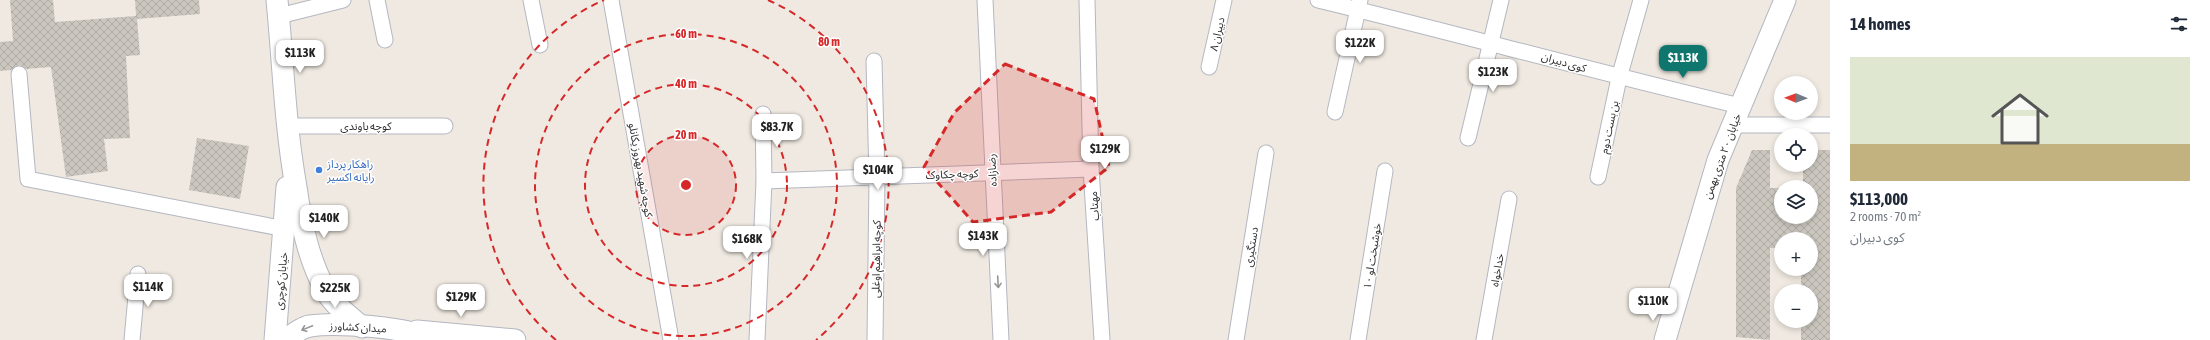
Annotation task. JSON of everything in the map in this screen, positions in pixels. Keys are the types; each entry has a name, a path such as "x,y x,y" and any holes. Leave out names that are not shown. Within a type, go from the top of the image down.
{"main road":[{"name":"خیابان ۲۰ متری بهمن","path":"1678,340 1673,313 1718,160 1785,0"},
{"name":"خیابان کوچری","path":"278,8 290,150 301,218 314,265 327,292 342,310 362,327"},
{"name":"خیابان کوچری","path":"276,340 290,150"},
{"path":"1665,340 1673,313"},
{"name":"میدان کشاورز","path":"286,340 308,326 362,327 401,330 426,336 432,340"},
{"path":"401,330 510,340"}],"street":[{"path":"278,8 343,0"},
{"path":"377,0 385,40"},
{"path":"531,0 540,45"},
{"name":"کوچه شهید بهروز یکانلو","path":"611,0 671,340"},
{"name":"رضازاده","path":"985,0 1001,340"},
{"name":"مهتاب","path":"1087,0 1091,170 1102,340"},
{"name":"دبیران ۸","path":"1209,67 1224,0"},
{"name":"کوی دبیران","path":"1318,0 1359,5 1619,78 1736,115 1830,125"},
{"path":"1468,138 1501,0"},
{"name":"بن بست دوم","path":"1598,177 1619,78 1641,0"},
{"path":"1335,112 1359,5"},
{"name":"کوچه ابراهیم اوغلی","path":"874,61 876,177 875,340"},
{"path":"20,74 28,180 285,229"},
{"path":"757,340 764,181 763,114"},
{"name":"کوچه باوندی","path":"288,126 445,126"},
{"name":"دستگیری","path":"1236,340 1266,153"},
{"name":"کوچه چکاوک","path":"764,181 1091,170"},
{"name":"خوشبخت لو ۱۰","path":"1358,340 1385,171"},
{"name":"خداخواه","path":"1484,340 1510,199"},
{"path":"132,340 138,274"}],"highlighted area":[{"path":"1005,64 1094,99 1109,167 1051,212 973,222 924,167 954,113"}],"building":[{"path":"10,0 53,0 55,22 136,16 135,0 199,0 200,14 137,19 140,55 126,56 130,138 104,139 108,171 66,177 51,67 26,69 19,65 11,70 0,71 0,42 13,41"},
{"path":"197,138 249,146 240,199 189,190"},
{"path":"1752,150 1770,150 1770,188 1774,188 1774,224 1818,224 1818,180 1803,180 1803,172 1818,172 1818,150 1830,150 1830,340 1801,340 1801,328 1818,328 1818,284 1801,284 1801,276 1818,276 1818,232 1774,232 1774,248 1770,248 1770,340 1736,337 1736,188"}],"place":[{"name":"راهکار پرداز رایانه اکسیر","path":"319,170"}]}
